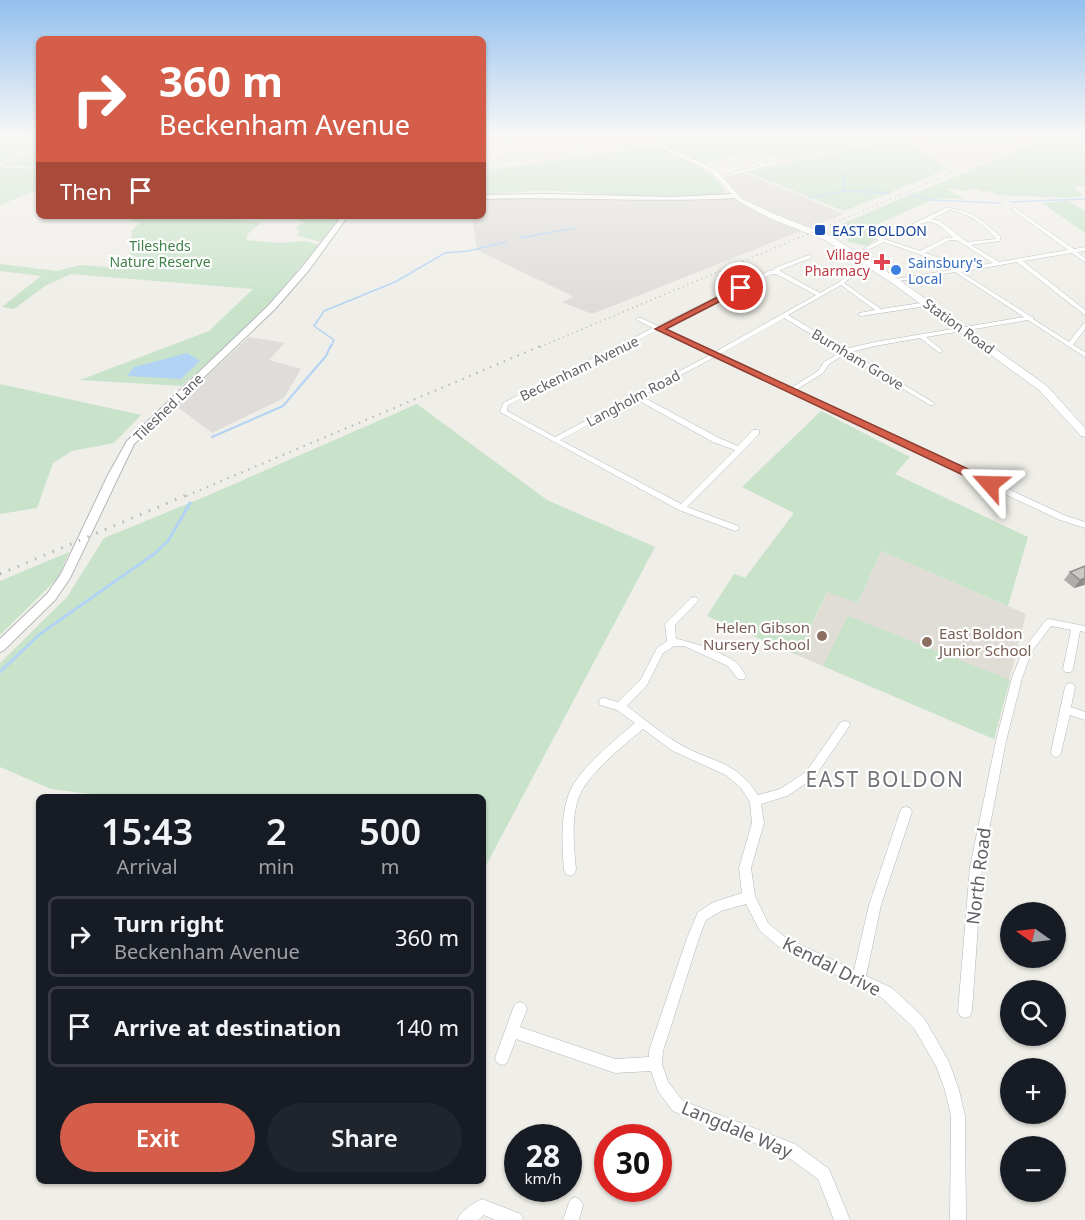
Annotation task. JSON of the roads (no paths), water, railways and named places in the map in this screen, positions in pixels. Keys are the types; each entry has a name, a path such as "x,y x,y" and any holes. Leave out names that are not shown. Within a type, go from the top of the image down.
{"main road":[{"path":"731,191 734,196"},
{"name":"Station Road","path":"734,196 786,222 828,238 895,281 1043,388 1085,434"}],"street":[{"path":"486,197 527,194 677,199 734,196"},
{"path":"906,228 948,209 954,209 971,214 998,237 998,240 966,244"},
{"path":"1015,209 1085,260"},
{"name":"Tileshed Lane","path":"0,648 51,597 66,576 130,443 272,307 306,268 343,219"},
{"path":"926,219 938,222 958,239 999,264"},
{"path":"869,235 938,259 1085,355"},
{"path":"920,253 948,239 958,239"},
{"path":"866,249 883,240"},
{"path":"895,281 1085,249"},
{"name":"Beckenham Avenue","path":"554,440 504,412 506,404 771,272 777,272 777,269 809,257"},
{"path":"1018,261 1085,313"},
{"name":"Langholm Road","path":"554,440 714,355 841,283 867,263"},
{"path":"777,272 820,295"},
{"path":"841,283 880,311"},
{"path":"861,314 927,304"},
{"name":"Burnham Grove","path":"784,315 932,404"},
{"path":"790,391 821,372 826,363 846,351 874,344 1031,318"},
{"path":"639,319 1063,518 1085,525"},
{"path":"1070,345 1085,326"},
{"path":"922,337 940,351"},
{"path":"637,397 716,440 739,449"},
{"path":"682,508 756,432"},
{"path":"554,440 682,508 735,528"},
{"path":"672,642 670,624 694,600"},
{"name":"North Road","path":"965,1011 975,867 1001,741 1017,678 1028,650 1049,622 1080,628"},
{"path":"1068,669 1080,628"},
{"path":"620,707 644,682 660,651 672,642 685,643 731,663 741,676"},
{"path":"1056,752 1070,687"},
{"path":"604,702 620,707 677,748 730,772 745,785 755,801 783,793 810,775 844,725"},
{"path":"1066,709 1085,716"},
{"path":"570,870 567,830 576,790 641,723"},
{"name":"Kendal Drive","path":"755,801 758,823 745,868 749,897 764,927 782,942 887,993 920,1023 933,1044 952,1090 958,1116 958,1220"},
{"path":"859,979 874,905 906,812"},
{"path":"512,1031 615,1066 655,1064 656,1051 702,916 718,906 749,897"},
{"path":"502,1058 520,1009"},
{"name":"Langdale Way","path":"655,1064 663,1086 678,1106 790,1149 824,1174 842,1220"},
{"path":"465,1220 482,1207 516,1220"}],"water":[{"path":"187,353 200,361 181,379 127,376 134,367"}],"waterway":[{"path":"808,198 844,191"},
{"path":"844,191 890,193"},
{"path":"909,195 931,200 1001,203"},
{"path":"1011,202 1085,199"},
{"path":"520,238 575,228"},
{"path":"331,347 334,340 314,326 324,311 395,282 445,253 468,251 506,242"},
{"path":"212,437 283,406 326,356 331,345"},
{"path":"0,672 40,634 154,554 168,541 190,503"}],"railway":[{"path":"540,347 910,191"},
{"path":"186,496 543,345"},
{"path":"0,574 189,494"}],"place":[{"name":"EAST BOLDON","path":"820,230"},
{"name":"Village Pharmacy","path":"882,262"},
{"name":"Sainsbury's Local","path":"896,270"},
{"name":"Helen Gibson Nursery School","path":"822,636"},
{"name":"East Boldon Junior School","path":"927,642"}],"district":[{"name":"EAST BOLDON","path":"885,779"}],"park label":[{"name":"Tilesheds Nature Reserve","path":"160,254"}]}
